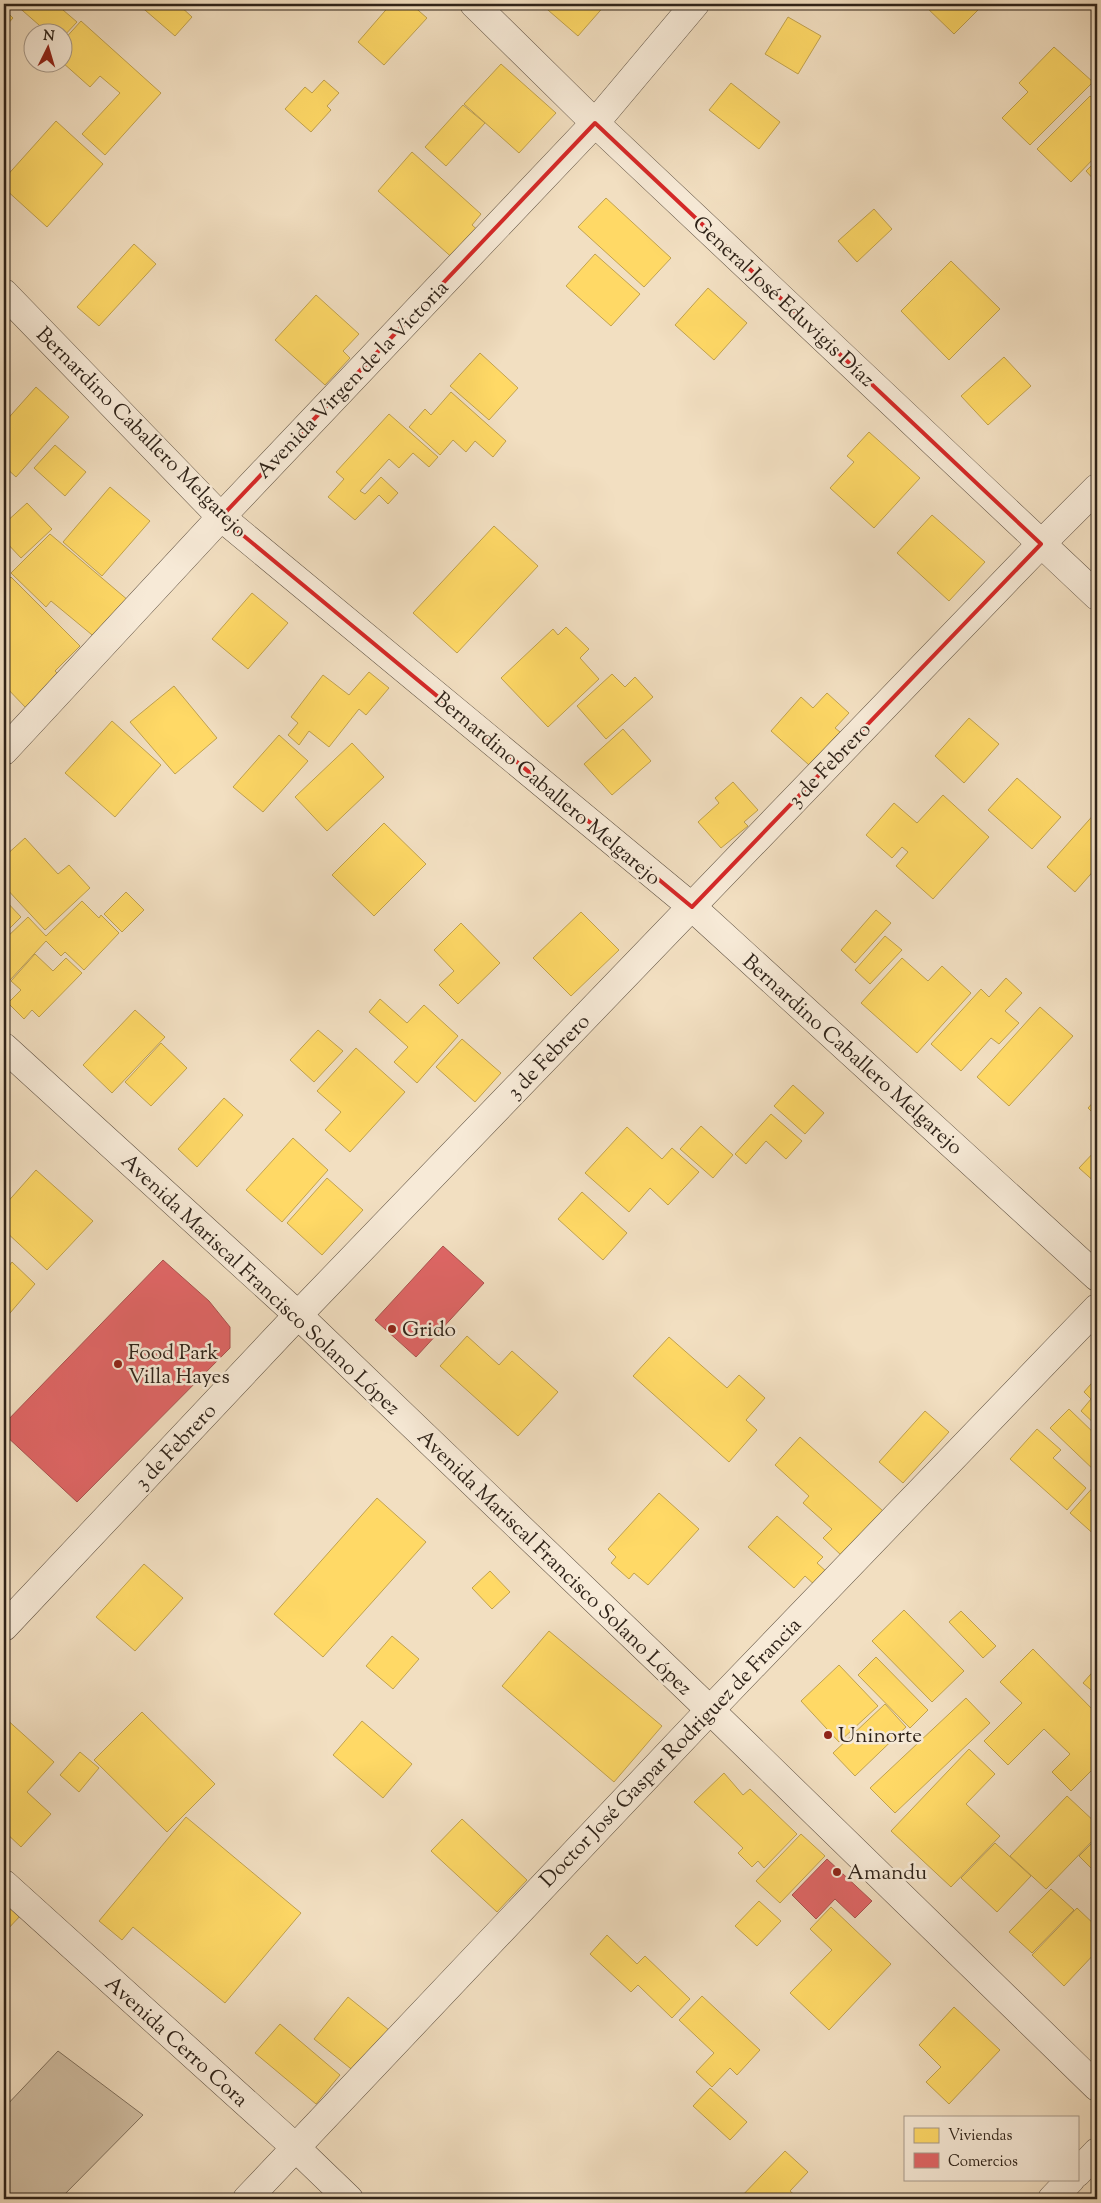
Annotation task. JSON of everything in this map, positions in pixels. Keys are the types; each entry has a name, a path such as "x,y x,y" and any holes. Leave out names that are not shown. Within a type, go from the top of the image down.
{"street":[{"name":"General José Eduvigis Díaz","path":"474,4 595,123 1097,596"},
{"name":"Avenida Virgen de la Victoria","path":"4,751 221,517 595,123 695,4"},
{"name":"Bernardino Caballero Melgarejo","path":"4,293 221,517 692,907 1097,1277"},
{"name":"3 de Febrero","path":"4,1628 298,1315 1097,488"},
{"name":"Avenida Mariscal Francisco Solano López","path":"4,1048 298,1315 710,1710 1097,2087"},
{"name":"Doctor José Gaspar Rodriguez de Francia","path":"247,2199 710,1710 1097,1308"},
{"name":"Avenida Cerro Cora","path":"4,1884 295,2147 349,2199"},
{"path":"1078,2172 1097,2152"},
{"path":"1052,2199 1070,2180"}],"highlighted area":[{"path":"595,123 1041,544 692,907 221,517"}],"shaded area":[{"path":"58,2051 143,2115 60,2199 4,2199 4,2108"}],"building: Viviendas":[{"path":"15,4 56,4 77,22 72,27 72,22 36,22"},
{"path":"138,4 178,4 192,17 175,36"},
{"path":"391,4 411,4 427,18 384,65 358,42"},
{"path":"541,4 606,4 578,36"},
{"path":"923,4 984,4 954,34"},
{"path":"4,9 13,18 4,28"},
{"path":"788,17 821,36 798,74 765,54"},
{"path":"81,21 161,93 105,155 82,134 120,93 100,76 90,87 72,71 72,31"},
{"path":"1054,47 1093,82 1030,145 1002,118 1028,92 1019,83"},
{"path":"501,64 556,113 519,153 464,104"},
{"path":"324,80 339,93 327,106 331,110 311,132 285,109 305,87 312,93"},
{"path":"731,83 780,122 759,149 709,110"},
{"path":"1090,96 1097,103 1097,155 1071,182 1037,149"},
{"path":"463,105 485,123 446,166 425,147"},
{"path":"56,121 103,164 47,227 4,188 4,179"},
{"path":"412,152 481,214 472,225 483,235 457,262 378,191"},
{"path":"1097,160 1097,183 1086,171"},
{"path":"606,198 671,258 644,287 578,227"},
{"path":"874,209 892,229 857,262 838,241"},
{"path":"134,244 156,264 99,326 77,307"},
{"path":"595,254 640,294 611,326 566,286"},
{"path":"951,261 1000,309 949,360 901,311"},
{"path":"708,288 747,323 714,360 675,325"},
{"path":"316,295 359,334 343,351 350,358 325,385 275,340"},
{"path":"480,353 518,388 489,420 450,386"},
{"path":"1004,357 1031,386 988,425 961,396"},
{"path":"36,387 69,417 16,477 4,466 4,423"},
{"path":"451,392 506,441 493,457 475,441 466,452 453,440 440,455 409,427 425,409 431,415"},
{"path":"389,414 438,457 429,467 413,453 399,468 389,459 360,491 365,494 381,477 398,493 388,504 379,495 355,520 328,497 344,479 336,472"},
{"path":"869,432 920,478 874,528 830,488 854,462 847,456"},
{"path":"55,445 86,472 65,496 34,468"},
{"path":"110,487 150,521 102,576 63,542"},
{"path":"27,503 52,529 21,558 4,540 4,524"},
{"path":"932,515 985,562 949,601 897,553"},
{"path":"494,526 538,566 457,653 413,613"},
{"path":"50,534 129,601 97,639 51,601 46,607 11,573"},
{"path":"11,577 80,646 55,671 60,676 27,709 4,685 4,584"},
{"path":"252,593 288,623 248,669 212,639"},
{"path":"566,627 589,649 580,658 599,679 548,727 501,678 553,629 558,635"},
{"path":"369,672 389,688 366,715 359,709 329,747 309,731 299,745 288,735 298,723 291,717 323,675 349,695"},
{"path":"612,674 625,687 635,677 653,697 606,739 577,706"},
{"path":"174,686 217,738 175,774 130,722"},
{"path":"827,693 849,713 835,728 840,732 809,765 771,731 801,697 813,708"},
{"path":"969,718 999,744 964,783 935,756"},
{"path":"112,721 161,765 115,817 65,773"},
{"path":"623,729 651,761 612,795 584,764"},
{"path":"279,735 308,761 263,812 233,787"},
{"path":"352,743 384,777 327,831 295,797"},
{"path":"1017,778 1061,817 1032,849 988,810"},
{"path":"733,782 758,810 744,822 748,826 721,848 698,822 719,803 715,798"},
{"path":"943,795 989,837 933,899 896,866 908,852 902,847 892,858 866,835 894,803 917,823"},
{"path":"1097,811 1097,867 1075,892 1047,867"},
{"path":"384,823 426,864 374,916 332,875"},
{"path":"25,838 58,874 69,865 90,888 45,930 4,886 4,857"},
{"path":"126,892 144,910 122,932 104,914"},
{"path":"4,899 21,917 4,934"},
{"path":"82,901 99,918 101,915 119,933 84,970 65,952 61,956 46,941 10,980 4,974 4,940 28,917 46,936"},
{"path":"876,910 891,923 855,963 841,950"},
{"path":"581,912 619,950 571,996 533,958"},
{"path":"461,923 500,963 458,1004 439,985 454,971 434,950"},
{"path":"885,936 902,950 870,984 855,970"},
{"path":"35,954 53,971 66,958 82,973 39,1017 32,1010 24,1019 8,1003 21,990 11,981"},
{"path":"902,958 928,981 942,966 971,993 917,1053 861,1003"},
{"path":"1006,978 1022,993 1005,1011 1019,1023 999,1044 991,1038 961,1071 931,1044 981,989 989,997"},
{"path":"380,999 407,1023 424,1005 458,1036 417,1083 394,1062 408,1047 369,1012"},
{"path":"1040,1007 1073,1036 1009,1106 977,1077"},
{"path":"135,1010 165,1037 112,1093 83,1065"},
{"path":"318,1030 343,1051 314,1082 290,1060"},
{"path":"462,1039 501,1073 475,1102 436,1067"},
{"path":"161,1043 187,1068 151,1106 125,1082"},
{"path":"356,1048 405,1092 350,1152 325,1130 341,1112 317,1091"},
{"path":"793,1085 824,1113 805,1134 774,1106"},
{"path":"224,1098 243,1115 197,1167 178,1149"},
{"path":"1097,1098 1097,1117 1088,1108"},
{"path":"771,1114 802,1141 786,1159 766,1141 746,1164 735,1154"},
{"path":"701,1126 733,1155 713,1178 680,1149"},
{"path":"627,1127 662,1159 672,1148 699,1172 668,1205 650,1188 629,1212 585,1173"},
{"path":"293,1138 328,1170 282,1222 246,1190"},
{"path":"1097,1149 1097,1184 1079,1168"},
{"path":"36,1170 93,1221 47,1270 4,1230 4,1206"},
{"path":"327,1178 363,1210 322,1255 287,1223"},
{"path":"582,1192 627,1233 603,1260 558,1219"},
{"path":"12,1262 35,1284 4,1320 4,1273"},
{"path":"467,1336 499,1365 512,1351 558,1392 518,1436 440,1366"},
{"path":"669,1337 727,1388 739,1375 765,1398 746,1420 757,1430 729,1462 633,1376"},
{"path":"1097,1377 1097,1426 1081,1411 1091,1399 1084,1392"},
{"path":"1069,1409 1097,1436 1097,1473 1050,1428"},
{"path":"925,1411 949,1432 903,1483 879,1462"},
{"path":"1037,1429 1061,1450 1053,1458 1086,1488 1067,1510 1010,1459"},
{"path":"800,1437 883,1511 842,1556 823,1538 832,1529 803,1503 809,1496 775,1465"},
{"path":"1097,1483 1097,1537 1070,1513"},
{"path":"659,1493 699,1529 648,1585 634,1573 629,1579 611,1563 616,1557 608,1549"},
{"path":"377,1498 426,1542 323,1657 274,1614"},
{"path":"777,1516 823,1557 817,1563 829,1574 817,1587 805,1576 794,1588 748,1547"},
{"path":"144,1564 183,1598 135,1651 96,1617"},
{"path":"490,1571 510,1592 492,1609 472,1588"},
{"path":"904,1610 964,1671 932,1702 872,1641"},
{"path":"961,1611 996,1646 983,1658 949,1622"},
{"path":"549,1631 662,1726 614,1782 502,1686"},
{"path":"392,1636 419,1659 393,1689 366,1666"},
{"path":"1033,1649 1097,1714 1097,1765 1071,1791 1052,1772 1070,1754 1044,1729 1008,1765 984,1741 1022,1703 1000,1682"},
{"path":"876,1657 928,1710 910,1728 858,1675"},
{"path":"839,1665 878,1706 839,1742 801,1701"},
{"path":"1097,1667 1097,1695 1083,1683"},
{"path":"966,1698 990,1723 895,1813 870,1788"},
{"path":"885,1704 906,1727 855,1776 833,1753"},
{"path":"142,1712 215,1784 167,1832 94,1760"},
{"path":"4,1717 54,1762 27,1792 51,1814 21,1847 4,1831"},
{"path":"362,1721 412,1764 383,1798 333,1755"},
{"path":"969,1749 995,1774 966,1804 1000,1836 951,1887 891,1831"},
{"path":"80,1752 99,1768 79,1792 60,1775"},
{"path":"724,1773 743,1795 750,1789 797,1834 764,1868 758,1861 752,1867 738,1853 743,1848 694,1802"},
{"path":"1067,1796 1097,1824 1097,1836 1046,1889 1010,1856"},
{"path":"186,1817 301,1913 225,2003 133,1927 122,1940 99,1921"},
{"path":"462,1819 527,1880 497,1912 431,1851"},
{"path":"801,1834 825,1856 780,1903 756,1881"},
{"path":"1097,1838 1097,1874 1079,1856"},
{"path":"995,1843 1031,1876 997,1912 961,1878"},
{"path":"1097,1881 1097,1894 1091,1888"},
{"path":"1051,1889 1074,1910 1032,1953 1009,1932"},
{"path":"4,1894 23,1913 4,1933"},
{"path":"759,1901 781,1921 757,1946 735,1926"},
{"path":"831,1907 891,1964 829,2030 790,1993 832,1950 810,1929"},
{"path":"1077,1908 1097,1927 1097,1951 1064,1986 1032,1955"},
{"path":"607,1935 637,1964 645,1956 690,1999 672,2018 638,1985 631,1992 590,1954"},
{"path":"702,1996 760,2050 737,2075 730,2068 712,2087 696,2072 714,2053 679,2020"},
{"path":"348,1997 389,2030 355,2072 314,2039"},
{"path":"954,2007 1000,2050 949,2104 926,2082 941,2067 919,2045"},
{"path":"280,2024 340,2075 316,2104 255,2053"},
{"path":"710,2088 747,2122 730,2140 693,2106"},
{"path":"785,2151 808,2172 790,2191 799,2199 739,2199"}],"building: Comercios":[{"path":"443,1246 484,1283 416,1357 375,1320"},
{"path":"163,1260 209,1301 230,1327 230,1348 77,1502 4,1434 4,1424"},
{"path":"827,1859 872,1901 855,1918 835,1899 816,1919 792,1895"}],"place":[{"name":"Grido","path":"392,1329"},
{"name":"Food Park Villa Hayes","path":"118,1364"},
{"name":"Uninorte","path":"828,1735"},
{"name":"Amandu","path":"837,1872"}]}
